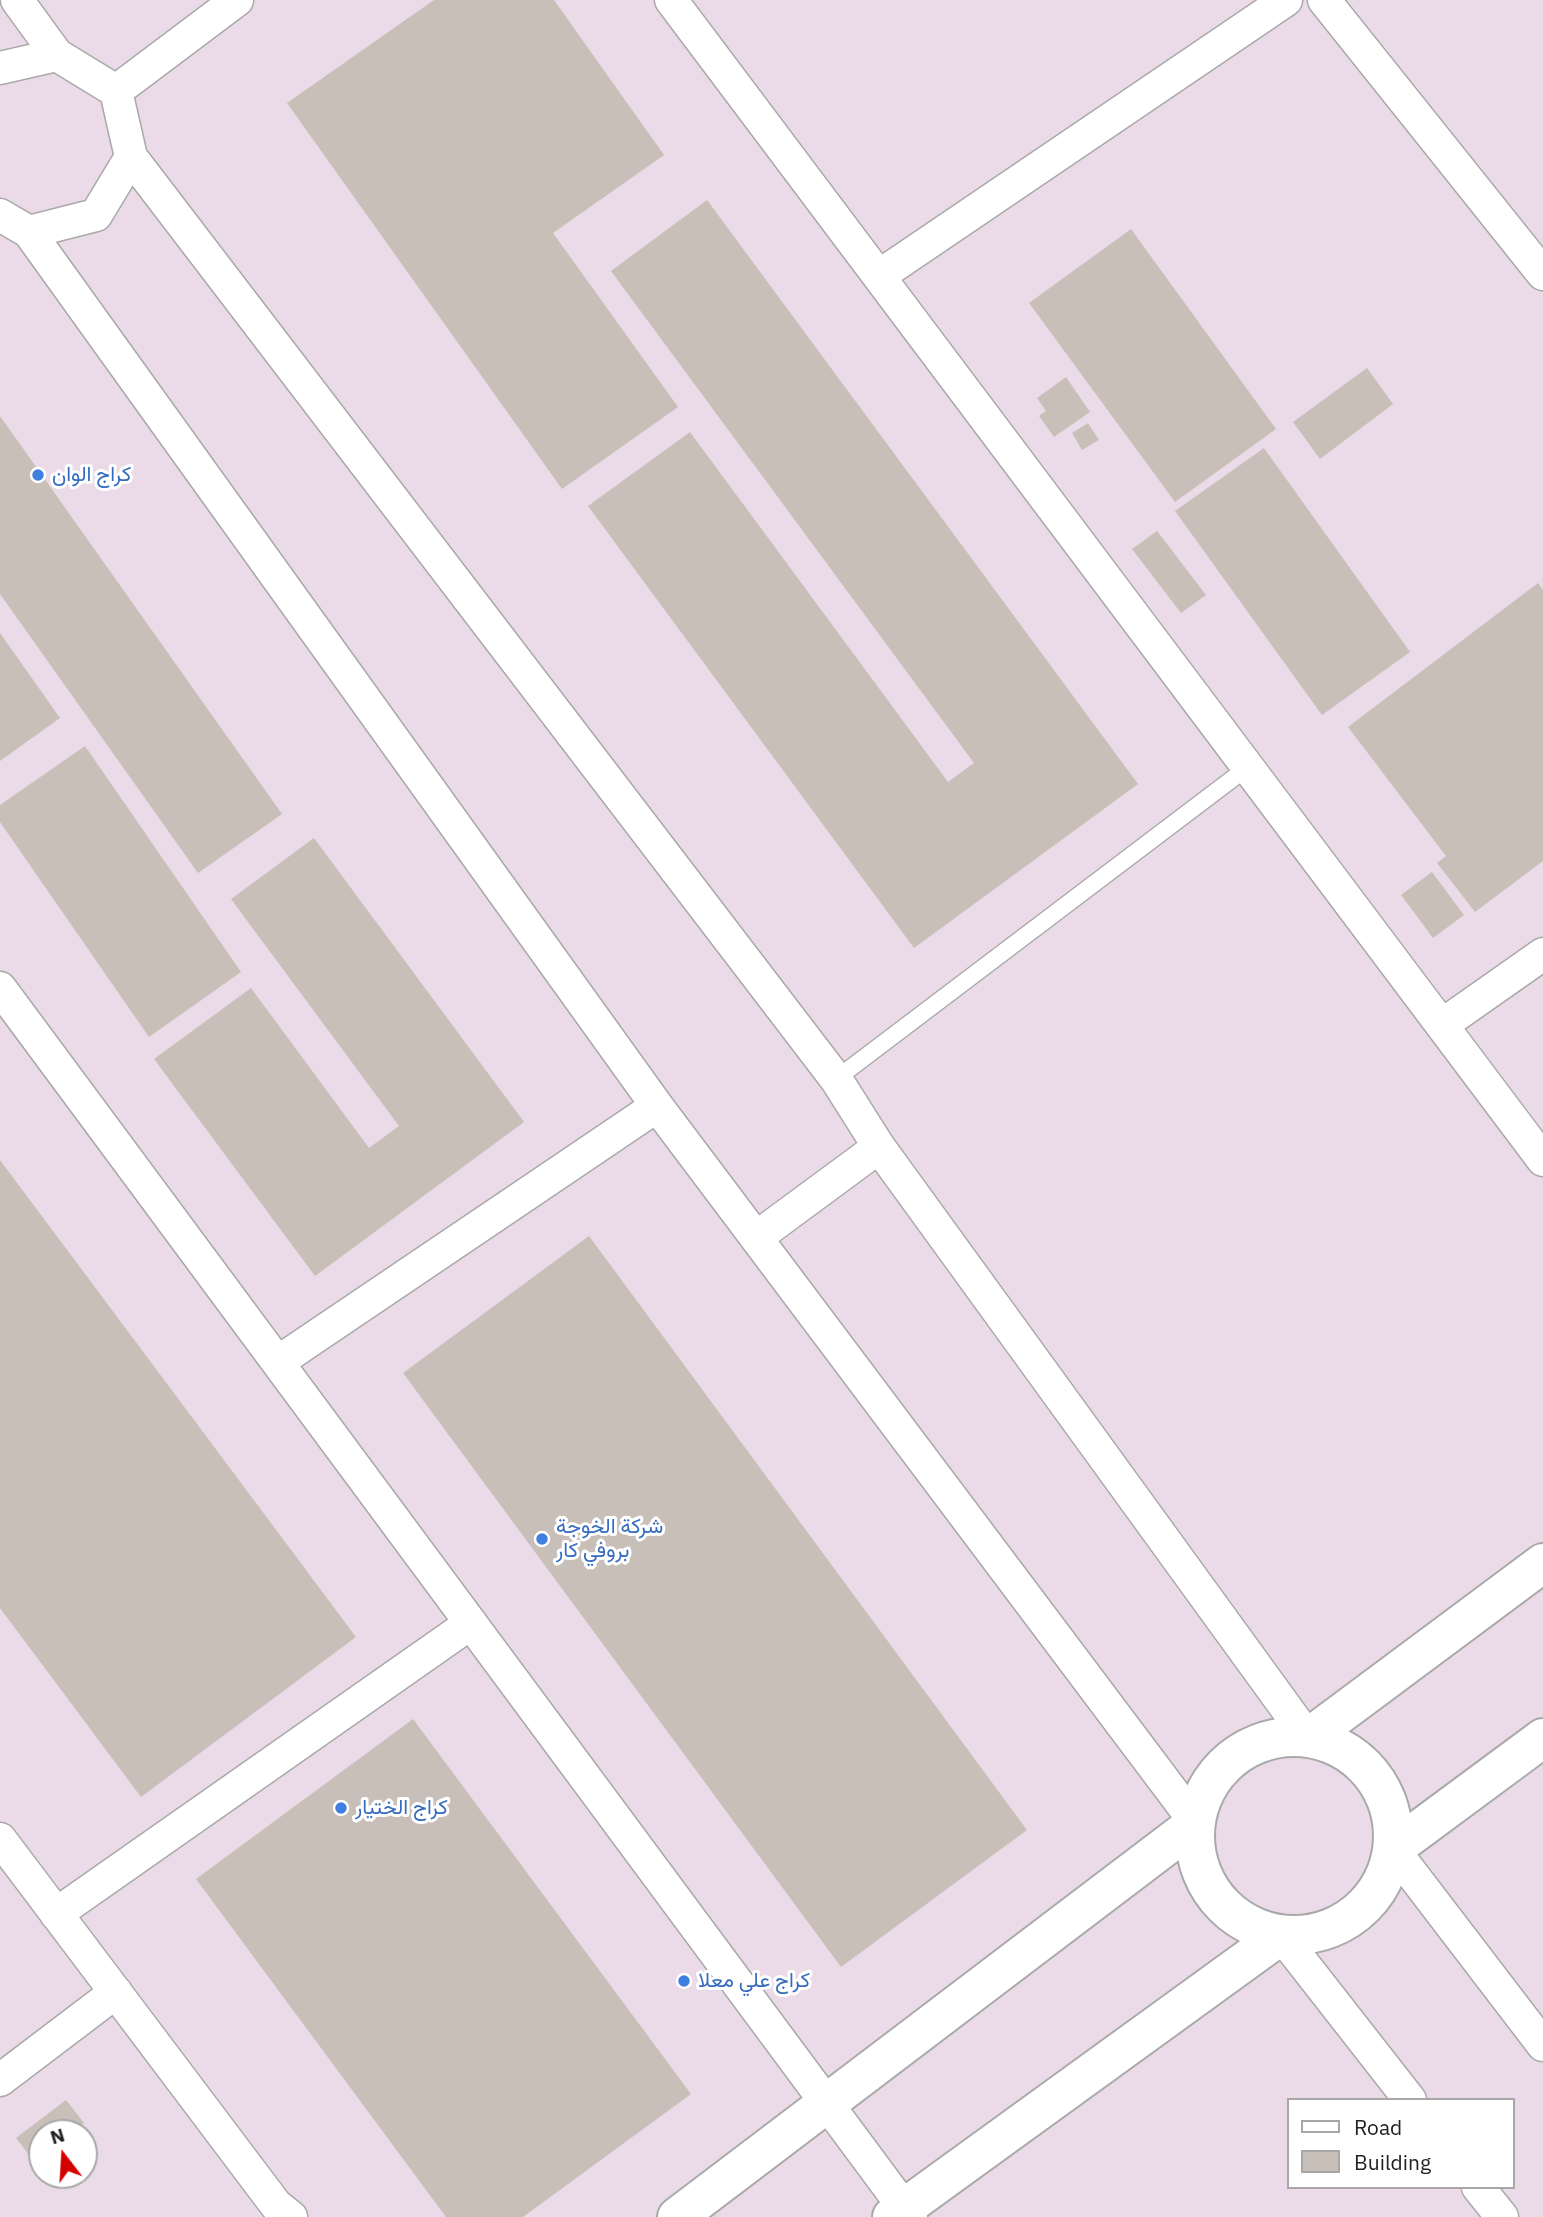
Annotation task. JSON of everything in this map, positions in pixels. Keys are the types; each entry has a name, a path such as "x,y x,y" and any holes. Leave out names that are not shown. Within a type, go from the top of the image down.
{"street":[{"path":"17,0 57,55 116,90 131,157 836,1079 879,1147 1308,1738"},
{"path":"116,90 237,0"},
{"path":"671,0 1543,1160"},
{"path":"879,276 1286,0"},
{"path":"1324,0 1543,274"},
{"path":"0,68 57,55"},
{"path":"29,232 96,215 131,157"},
{"path":"0,215 29,232 657,1106 1196,1823"},
{"path":"1442,1025 1543,954"},
{"path":"1,990 828,2102 902,2214 1281,1935"},
{"path":"278,1363 657,1106"},
{"path":"757,1237 879,1147"},
{"path":"1308,1738 1543,1563"},
{"path":"56,1914 471,1623"},
{"path":"1308,1738 1338,1747 1363,1764 1382,1789 1392,1818 1393,1849 1384,1879 1366,1905 1341,1923 1312,1933 1281,1935 1251,1925 1225,1908 1207,1884 1196,1854 1196,1823 1205,1793 1222,1768 1247,1749 1277,1739 1308,1738"},
{"path":"1393,1849 1543,1738"},
{"path":"677,2217 1196,1823"},
{"path":"0,1839 276,2205 291,2217"},
{"path":"1393,1849 1543,2045"},
{"path":"1281,1935 1408,2098"},
{"path":"0,2080 116,1992"},
{"path":"1480,2189 1502,2217"}],"lane":[{"path":"836,1079 1248,767"}],"shaded area":[{"path":"0,0 1543,0 1543,2217 0,2217"}],"building":[{"path":"434,0 554,0 664,155 553,233 678,407 562,489 287,103"},
{"path":"707,200 1138,784 914,948 588,506 690,432 948,782 974,763 611,271"},
{"path":"1131,229 1276,429 1175,502 1029,303"},
{"path":"1367,368 1393,404 1320,459 1293,422"},
{"path":"1066,377 1090,412 1054,437 1039,416 1046,411 1037,398"},
{"path":"0,416 282,814 198,873 0,594"},
{"path":"1088,423 1099,440 1082,450 1072,433"},
{"path":"1264,448 1410,652 1322,715 1175,511"},
{"path":"1157,531 1206,595 1181,613 1132,549"},
{"path":"1538,583 1543,590 1543,861 1475,912 1437,863 1446,856 1348,727"},
{"path":"0,633 60,718 0,761"},
{"path":"85,746 241,972 149,1037 0,822 0,805"},
{"path":"314,838 524,1122 315,1276 154,1059 251,988 369,1148 399,1126 231,899"},
{"path":"1432,872 1464,915 1433,938 1401,895"},
{"path":"0,1160 356,1637 141,1797 0,1608"},
{"path":"589,1236 1027,1830 841,1967 403,1373"},
{"path":"413,1719 691,2094 523,2217 446,2217 196,1879"},
{"path":"66,2100 81,2119 41,2119"},
{"path":"28,2129 28,2153 16,2138"}],"place":[{"name":"كراج الوان","path":"38,475"},
{"name":"شركة الخوجة بروفي كار","path":"542,1539"},
{"name":"كراج الختيار","path":"341,1808"},
{"name":"كراج علي معلا","path":"684,1981"}]}
